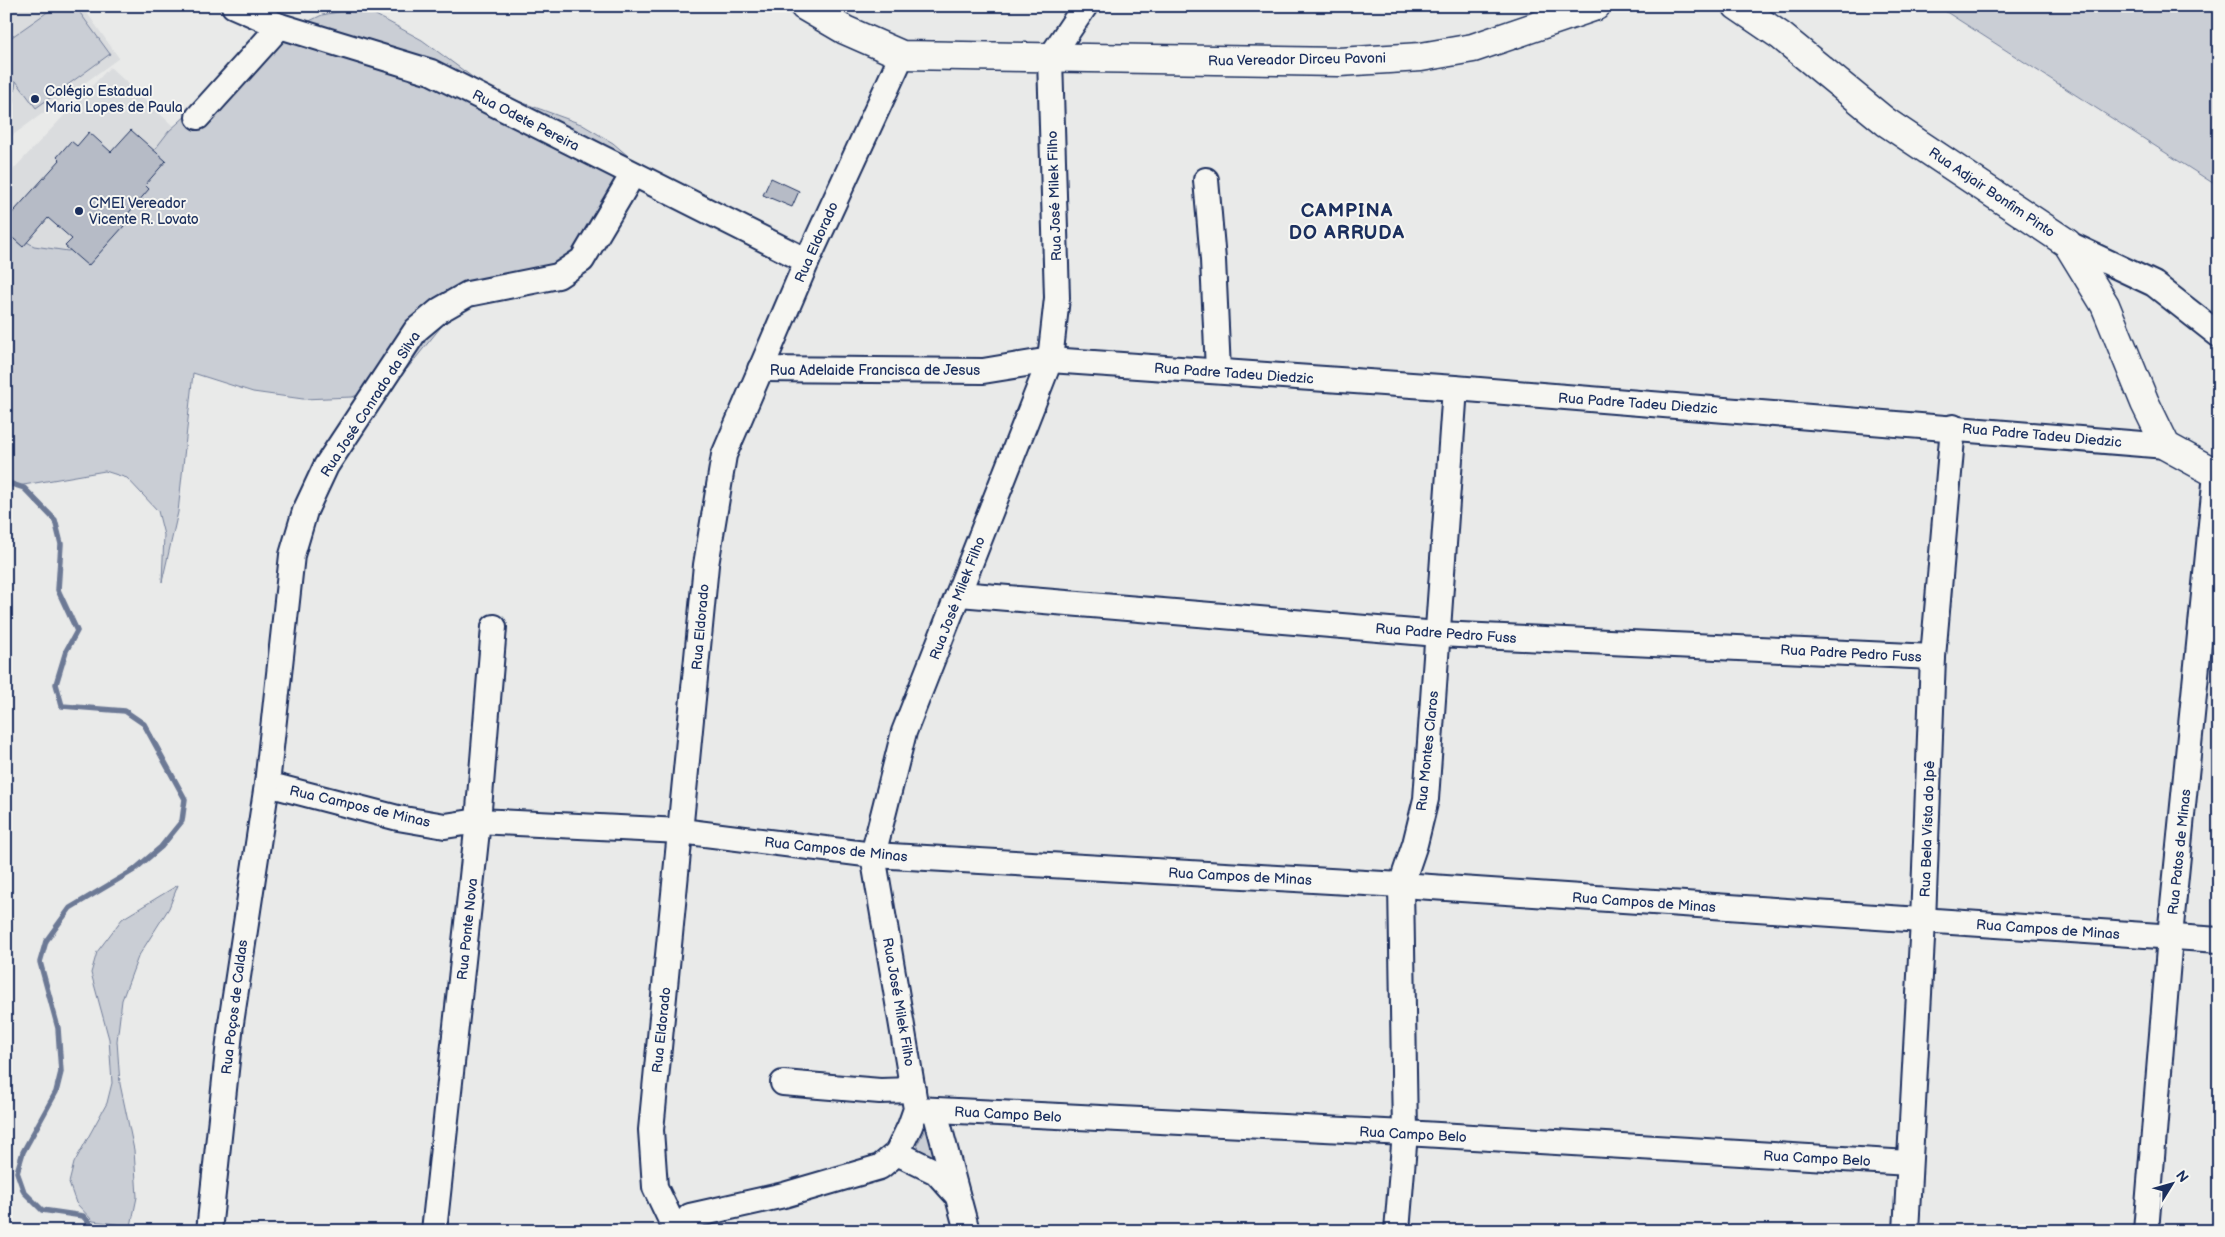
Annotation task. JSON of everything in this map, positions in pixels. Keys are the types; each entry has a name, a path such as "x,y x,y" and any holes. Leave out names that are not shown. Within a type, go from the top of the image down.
{"main road":[{"path":"804,6 845,30 902,55 1050,58"},
{"name":"Rua Vereador Dirceu Pavoni","path":"1050,58 1339,62 1421,56 1473,48 1596,6"},
{"name":"Rua Adjair Bonfim Pinto","path":"1737,6 1781,36 1886,122 2067,243 2105,305 2145,403 2166,446"},
{"name":"Rua Padre Tadeu Diedzic","path":"2166,446 2217,475"}],"street":[{"name":"Rua Odete Pereira","path":"234,6 280,26 431,72 807,261"},
{"path":"1050,58 1085,6"},
{"path":"198,117 280,26"},
{"name":"Rua Eldorado","path":"676,1231 655,1187 651,1130 706,565 724,455 807,261 902,55"},
{"name":"Rua José Milek Filho","path":"967,1231 957,1194 921,1103 873,855 904,732 960,594 1050,360 1057,298 1050,58"},
{"name":"Rua José Conrado da Silva","path":"267,784 292,555 305,511 326,466 416,330 440,310 468,294 558,276 582,260 633,174"},
{"path":"1206,180 1213,260 1218,372"},
{"path":"2067,243 2154,284 2219,335"},
{"name":"Rua Adelaide Francisca de Jesus","path":"760,369 983,371 1050,360"},
{"name":"Rua Padre Tadeu Diedzic","path":"1050,360 1455,388 1953,427 2166,446"},
{"name":"Rua Montes Claros","path":"1397,1231 1405,1133 1401,885 1415,844 1426,799 1455,388"},
{"name":"Rua Bela Vista do Ipê","path":"1906,1231 1923,921 1934,657 1953,427"},
{"name":"Rua Patos de Minas","path":"2146,1231 2170,936 2217,475"},
{"name":"Rua Padre Pedro Fuss","path":"960,594 1438,634 1934,657"},
{"name":"Rua Ponte Nova","path":"434,1231 478,821 494,627"},
{"name":"Rua Campos de Minas","path":"267,784 398,818 445,826 478,821 681,831 873,855 1401,885 2219,940"},
{"name":"Rua Poços de Caldas","path":"209,1231 230,1023 267,784"},
{"name":"Rua Campo Belo","path":"783,1083 880,1091 921,1103 1909,1163"},
{"path":"676,1231 690,1216 784,1195 880,1167 897,1153 921,1103"},
{"path":"897,1153 936,1172 957,1194"}],"shaded area":[{"name":"Colégio Estadual Maria Lopes de Paula","path":"6,6 82,6 119,58 6,140"},
{"name":"Colégio Estadual Maria Lopes de Paula","path":"56,6 75,6 110,54 36,108 16,81 13,103 6,113 6,41"},
{"path":"1937,6 2219,6 2219,187 1976,31"},
{"path":"349,10 374,14 422,40 479,82 507,97 581,124 613,143 628,156 614,195 577,259 464,306 444,323 407,369 384,386 352,397 303,399 253,392 193,373 178,512 162,582 164,535 158,511 127,478 105,471 6,488 6,230 34,246 68,251 92,244 149,157 169,131 207,97 295,28 322,15"},
{"name":"CMEI Vereador Vicente R. Lovato","path":"110,67 204,155 66,301 6,244 6,177"},
{"path":"178,885 169,908 138,957 122,1000 117,1041 120,1084 134,1150 137,1197 131,1226 93,1221 76,1203 69,1183 74,1163 107,1103 112,1083 109,1039 91,973 97,952 122,919"},
{"path":"926,1127 932,1128 943,1163 928,1162 917,1145"}],"building":[{"path":"131,130 166,161 145,185 149,189 120,223 124,226 88,266 65,246 72,239 48,218 23,247 6,232 6,220 60,160 57,157 71,141 77,146 89,132 111,152"},
{"path":"771,178 799,191 792,207 763,195"}],"waterway":[{"path":"6,482 24,488 55,520 61,544 58,590 77,631 66,651 56,684 62,706 125,711 144,724 185,799 182,821 161,847 134,870 70,908 46,941 40,962 58,1028 61,1072 56,1092 23,1152 17,1172 24,1192 42,1210 83,1216 97,1231"}],"place":[{"name":"Colégio Estadual Maria Lopes de Paula","path":"35,99"},
{"name":"CMEI Vereador Vicente R. Lovato","path":"79,211"}],"district":[{"name":"CAMPINA DO ARRUDA","path":"1347,221"}]}
